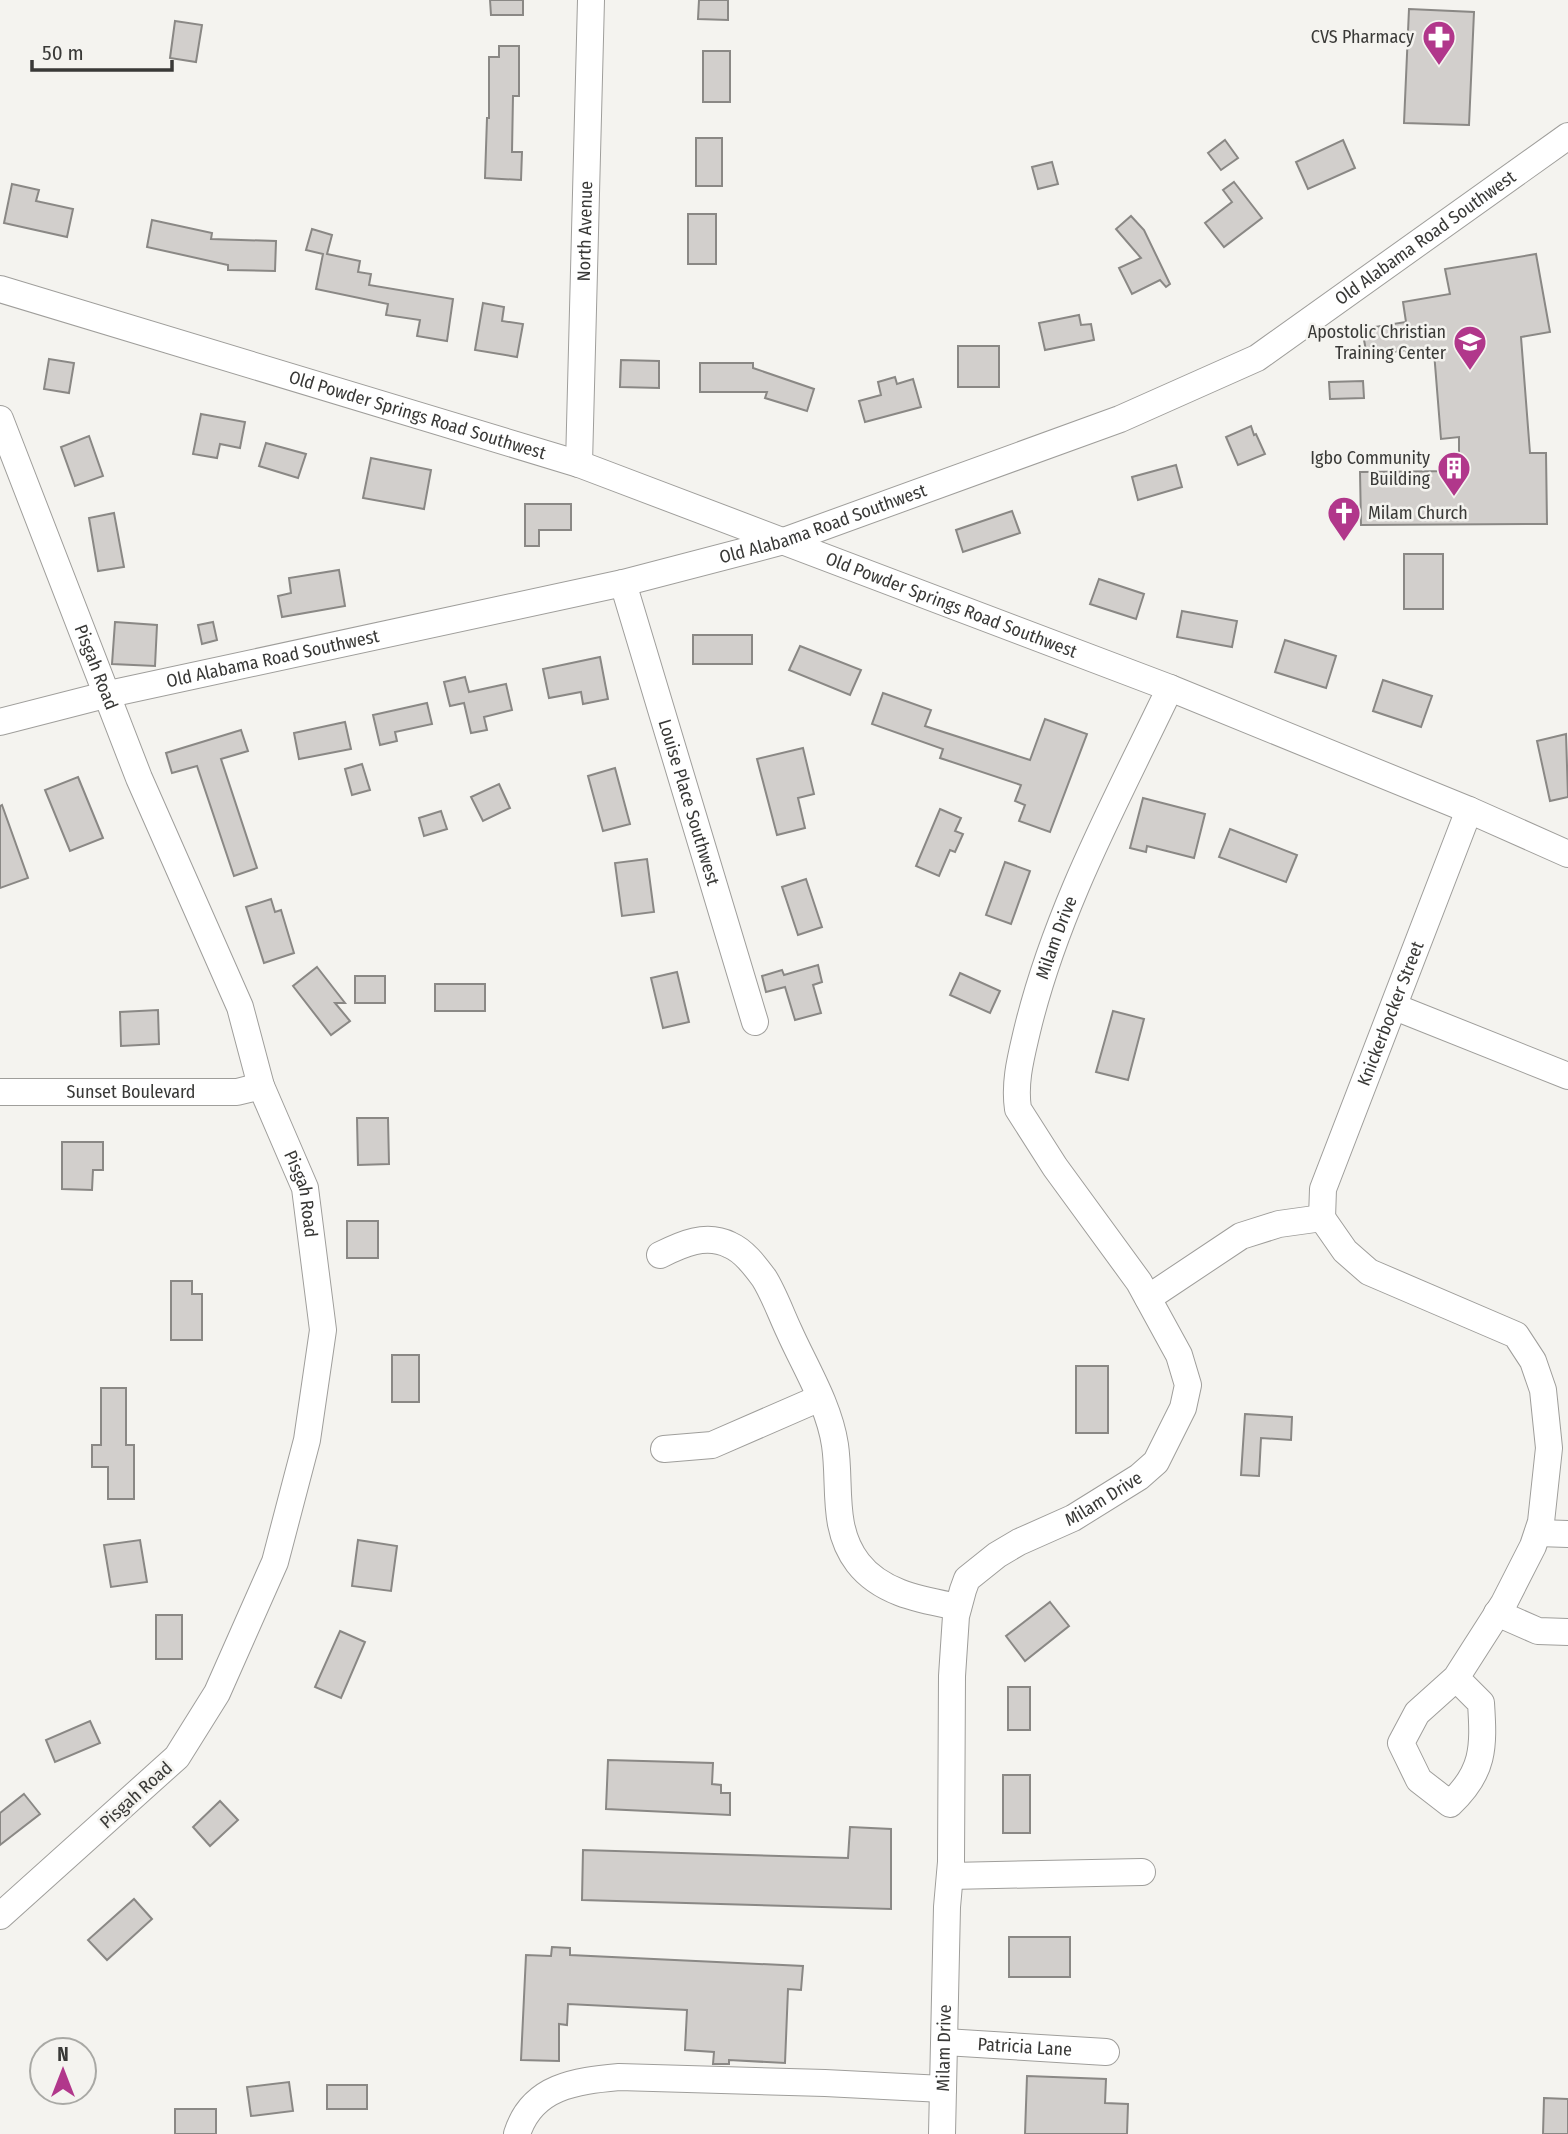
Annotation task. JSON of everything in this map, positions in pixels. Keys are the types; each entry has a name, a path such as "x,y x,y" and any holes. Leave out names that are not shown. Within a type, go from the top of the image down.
{"street":[{"name":"North Avenue","path":"579,464 591,0"},
{"name":"Old Alabama Road Southwest","path":"0,722 109,694 623,583 783,541 1120,419 1258,358 1568,136"},
{"name":"Old Powder Springs Road Southwest","path":"0,289 579,464 1170,688 1469,810 1568,854"},
{"name":"Pisgah Road","path":"0,419 109,694 139,778 240,1007 261,1086 305,1188 323,1330 307,1440 275,1562 217,1693 177,1757 0,1916"},
{"name":"Louise Place Southwest","path":"623,583 755,1022"},
{"name":"Milam Drive","path":"942,2134 950,1876 952,1676 958,1607 967,1579 997,1555 1019,1542 1073,1518 1139,1478 1156,1462 1183,1408 1188,1385 1179,1355 1148,1298 1055,1167 1018,1109 1017,1086 1018,1070 1038,987 1063,920 1170,688"},
{"name":"Knickerbocker Street","path":"1322,1218 1323,1189 1469,810"},
{"path":"1395,1007 1568,1076"},
{"name":"Sunset Boulevard","path":"0,1092 237,1092 261,1086"},
{"path":"1148,1298 1241,1236 1279,1224 1322,1218 1345,1251 1369,1272 1516,1335 1533,1361 1544,1390 1549,1448 1541,1522 1538,1533 1497,1612 1456,1678"},
{"path":"660,1255 687,1242 712,1239 731,1245 747,1257 765,1280 820,1398 835,1445 839,1519 846,1543 859,1564 880,1582 908,1596 958,1607"},
{"path":"664,1449 712,1445 820,1398"},
{"path":"1538,1533 1568,1534"},
{"path":"1497,1612 1538,1631 1568,1632"},
{"path":"950,1876 1142,1872"},
{"name":"Patricia Lane","path":"945,2042 1107,2052"},
{"path":"517,2134 521,2120 551,2091 569,2084 619,2077 943,2089"}],"building":[{"path":"490,0 523,0 523,15 491,15"},
{"path":"699,0 728,0 728,20 698,19"},
{"name":"CVS Pharmacy","path":"1409,9 1474,12 1469,125 1404,123"},
{"path":"175,21 202,25 196,62 170,58"},
{"path":"499,46 519,46 519,96 513,96 512,152 522,152 521,180 485,178 489,57 499,57"},
{"path":"703,51 730,51 730,102 703,102"},
{"path":"696,138 722,138 722,186 696,186"},
{"path":"1225,140 1238,158 1221,170 1208,153"},
{"path":"1343,140 1355,168 1308,189 1296,162"},
{"path":"1052,162 1058,184 1038,189 1032,167"},
{"path":"1234,182 1262,218 1224,247 1205,223 1232,202 1223,190"},
{"path":"12,184 39,190 36,201 73,209 67,237 4,223"},
{"path":"688,214 716,214 716,264 688,264"},
{"path":"1131,216 1144,230 1170,284 1166,287 1160,280 1132,294 1119,268 1141,258 1116,229"},
{"path":"152,220 212,233 211,239 276,241 275,271 228,270 228,265 147,247"},
{"path":"312,229 332,235 327,254 360,261 358,272 371,274 369,285 453,299 447,341 417,336 420,320 386,315 388,304 316,289 323,254 306,250"},
{"path":"1536,254 1550,332 1521,337 1530,453 1546,453 1547,524 1361,525 1360,472 1459,471 1459,437 1441,439 1434,352 1407,356 1406,350 1367,356 1362,329 1406,322 1403,302 1450,294 1445,269"},
{"path":"483,303 504,307 502,321 523,324 517,357 475,350"},
{"path":"1079,315 1081,325 1091,324 1094,340 1045,350 1039,323"},
{"path":"958,346 999,346 999,387 958,387"},
{"path":"49,359 74,363 69,393 44,389"},
{"path":"621,360 659,361 659,388 620,387"},
{"path":"700,363 753,363 753,368 814,389 807,411 765,398 767,392 700,392"},
{"path":"895,377 897,384 913,379 921,407 865,422 859,401 881,395 878,382"},
{"path":"1363,381 1364,398 1330,399 1329,382"},
{"path":"201,414 245,422 240,448 220,444 217,458 193,454"},
{"path":"1251,426 1265,454 1238,465 1226,437"},
{"path":"89,436 103,476 75,486 61,447"},
{"path":"266,443 306,454 298,478 259,466"},
{"path":"371,458 431,470 424,509 363,498"},
{"path":"1176,465 1182,487 1138,500 1132,477"},
{"path":"525,504 571,504 571,530 539,530 539,546 525,546"},
{"path":"1012,511 1020,533 963,552 956,530"},
{"path":"114,513 124,567 98,571 89,518"},
{"path":"1404,554 1443,554 1443,609 1404,609"},
{"path":"339,570 345,606 282,617 278,596 291,593 289,578"},
{"path":"1099,579 1144,594 1136,619 1090,604"},
{"path":"1182,611 1237,621 1232,647 1177,637"},
{"path":"115,622 157,625 155,666 112,664"},
{"path":"213,622 217,640 202,644 198,625"},
{"path":"693,635 752,635 752,664 693,664"},
{"path":"1285,640 1336,656 1326,688 1275,672"},
{"path":"800,646 861,670 850,695 789,670"},
{"path":"600,657 608,699 583,704 581,692 549,698 543,669"},
{"path":"465,677 469,692 506,684 512,710 484,717 487,730 471,733 464,703 450,706 444,682"},
{"path":"1383,680 1432,696 1421,727 1373,711"},
{"path":"883,693 931,710 925,726 1030,760 1045,719 1087,734 1050,832 1019,821 1025,805 1015,801 1021,785 940,758 943,749 872,724"},
{"path":"427,703 432,724 395,732 397,741 380,745 373,715"},
{"path":"345,722 351,749 299,759 294,733"},
{"path":"241,730 248,751 221,759 257,868 234,876 197,766 172,773 166,753"},
{"path":"1566,734 1568,797 1550,801 1537,741"},
{"path":"803,748 814,794 798,798 805,828 777,835 757,759"},
{"path":"362,764 370,790 352,795 345,769"},
{"path":"615,768 630,824 603,831 588,776"},
{"path":"78,777 103,838 70,851 45,790"},
{"path":"499,784 510,808 483,821 471,797"},
{"path":"1143,798 1205,814 1194,858 1147,846 1146,852 1130,848"},
{"path":"2,805 28,878 0,888 0,806"},
{"path":"940,809 961,818 955,831 963,834 955,852 950,850 939,876 916,866"},
{"path":"441,811 447,829 424,836 419,818"},
{"path":"1230,829 1297,855 1286,882 1219,857"},
{"path":"647,859 654,912 622,916 615,863"},
{"path":"1005,862 1030,871 1011,924 986,915"},
{"path":"806,879 822,927 798,935 782,887"},
{"path":"271,899 275,912 281,910 294,953 264,963 246,907"},
{"path":"818,965 822,982 813,985 821,1013 795,1020 785,987 766,992 762,976 782,970 784,975"},
{"path":"317,967 345,1003 335,1003 350,1021 331,1035 293,986"},
{"path":"677,972 689,1022 663,1028 651,978"},
{"path":"960,973 1000,991 990,1013 950,995"},
{"path":"355,976 385,976 385,1003 355,1003"},
{"path":"435,984 485,984 485,1011 435,1011"},
{"path":"158,1010 159,1044 121,1046 120,1012"},
{"path":"1113,1011 1144,1019 1128,1080 1096,1072"},
{"path":"357,1118 388,1118 389,1164 358,1165"},
{"path":"62,1142 103,1142 103,1170 93,1170 92,1190 62,1189"},
{"path":"347,1221 378,1221 378,1258 347,1258"},
{"path":"171,1281 192,1281 192,1294 202,1294 202,1340 171,1340"},
{"path":"392,1355 419,1355 419,1402 392,1402"},
{"path":"1076,1366 1108,1366 1108,1433 1076,1433"},
{"path":"101,1388 126,1388 126,1445 134,1445 134,1499 108,1499 108,1467 92,1467 92,1445 101,1445"},
{"path":"1245,1414 1292,1417 1291,1440 1261,1438 1259,1476 1241,1475"},
{"path":"140,1540 147,1582 111,1587 104,1545"},
{"path":"358,1540 397,1546 391,1591 352,1586"},
{"path":"1050,1602 1069,1626 1025,1661 1006,1636"},
{"path":"156,1615 182,1615 182,1659 156,1659"},
{"path":"340,1631 365,1642 341,1698 315,1687"},
{"path":"1008,1687 1030,1687 1030,1730 1008,1730"},
{"path":"90,1721 100,1743 55,1762 46,1740"},
{"path":"608,1760 713,1763 712,1784 721,1785 721,1793 730,1793 730,1815 606,1809"},
{"path":"1003,1775 1030,1775 1030,1833 1003,1833"},
{"path":"24,1794 40,1814 0,1845 0,1813"},
{"path":"220,1801 238,1820 210,1846 193,1827"},
{"path":"850,1827 891,1829 891,1909 582,1900 583,1850 848,1858"},
{"path":"134,1899 152,1919 107,1960 88,1940"},
{"path":"1009,1937 1070,1937 1070,1977 1009,1977"},
{"path":"552,1947 570,1948 570,1955 803,1966 801,1990 788,1989 785,2063 729,2060 729,2064 713,2064 714,2052 685,2050 687,2010 568,2004 567,2025 559,2024 559,2061 521,2060 526,1955 551,1956"},
{"path":"1027,2076 1106,2079 1105,2103 1128,2104 1127,2134 1025,2134"},
{"path":"289,2082 293,2111 251,2116 247,2087"},
{"path":"327,2085 367,2085 367,2109 327,2109"},
{"path":"1544,2098 1568,2099 1568,2134 1543,2134"},
{"path":"175,2109 216,2109 216,2134 175,2134"}],"place":[{"name":"CVS Pharmacy","path":"1439,67"},
{"name":"Apostolic Christian Training Center","path":"1470,372"},
{"name":"Igbo Community Building","path":"1454,498"},
{"name":"Milam Church","path":"1344,543"}]}
